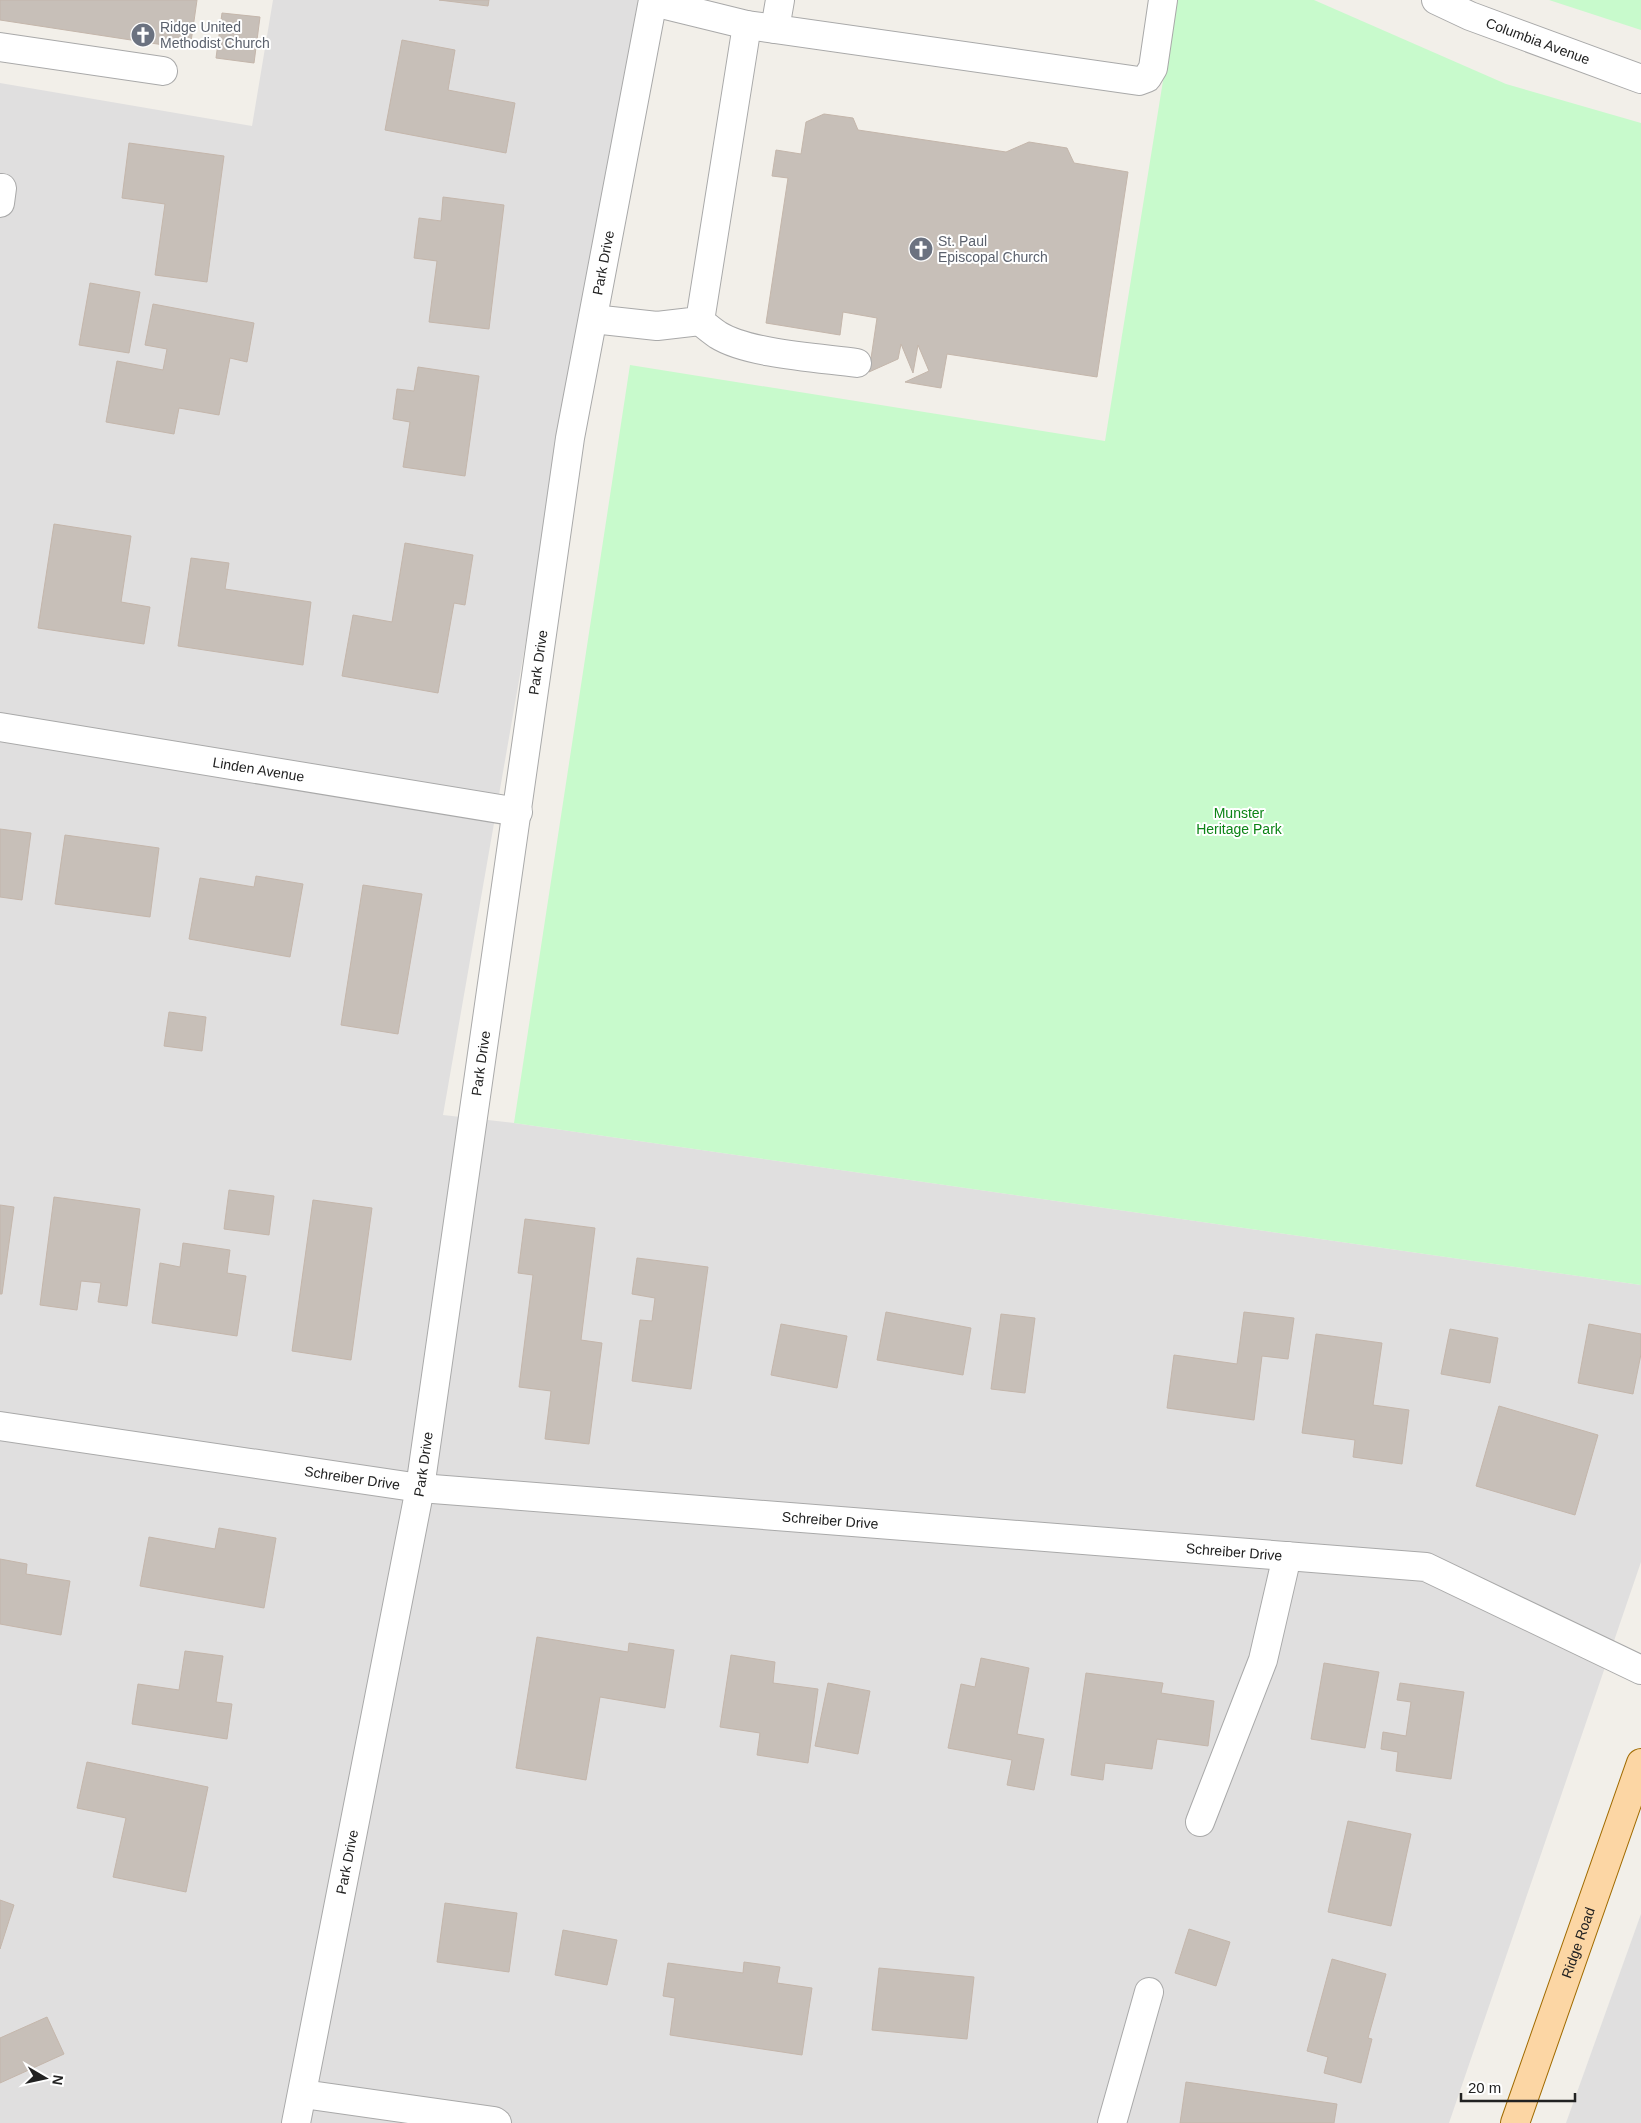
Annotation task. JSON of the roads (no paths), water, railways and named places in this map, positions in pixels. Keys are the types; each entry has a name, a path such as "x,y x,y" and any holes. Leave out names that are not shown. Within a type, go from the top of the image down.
{"main road":[{"name":"Ridge Road","path":"1515,2123 1641,1763"}],"street":[{"path":"776,29 780,0"},
{"path":"653,1 747,25 1139,81 1147,78 1153,68 1163,0"},
{"name":"Columbia Avenue","path":"1436,0 1470,16 1641,78"},
{"name":"Park Drive","path":"296,2123 420,1488 570,438 653,1"},
{"path":"700,321 747,25"},
{"path":"0,47 162,71"},
{"path":"593,320 657,326 700,321 719,336 735,343 761,350 857,363"},
{"name":"Linden Avenue","path":"0,727 518,812"},
{"name":"Schreiber Drive","path":"0,1426 420,1488 1426,1567 1641,1670"},
{"path":"1200,1822 1263,1660 1287,1556"},
{"path":"1112,2123 1148,1992"},
{"path":"303,2094 497,2123"}],"place":[{"name":"Ridge United Methodist Church","path":"143,35"},
{"name":"St. Paul Episcopal Church","path":"921,249"}],"park label":[{"name":"Munster Heritage Park","path":"1239,822"}]}
